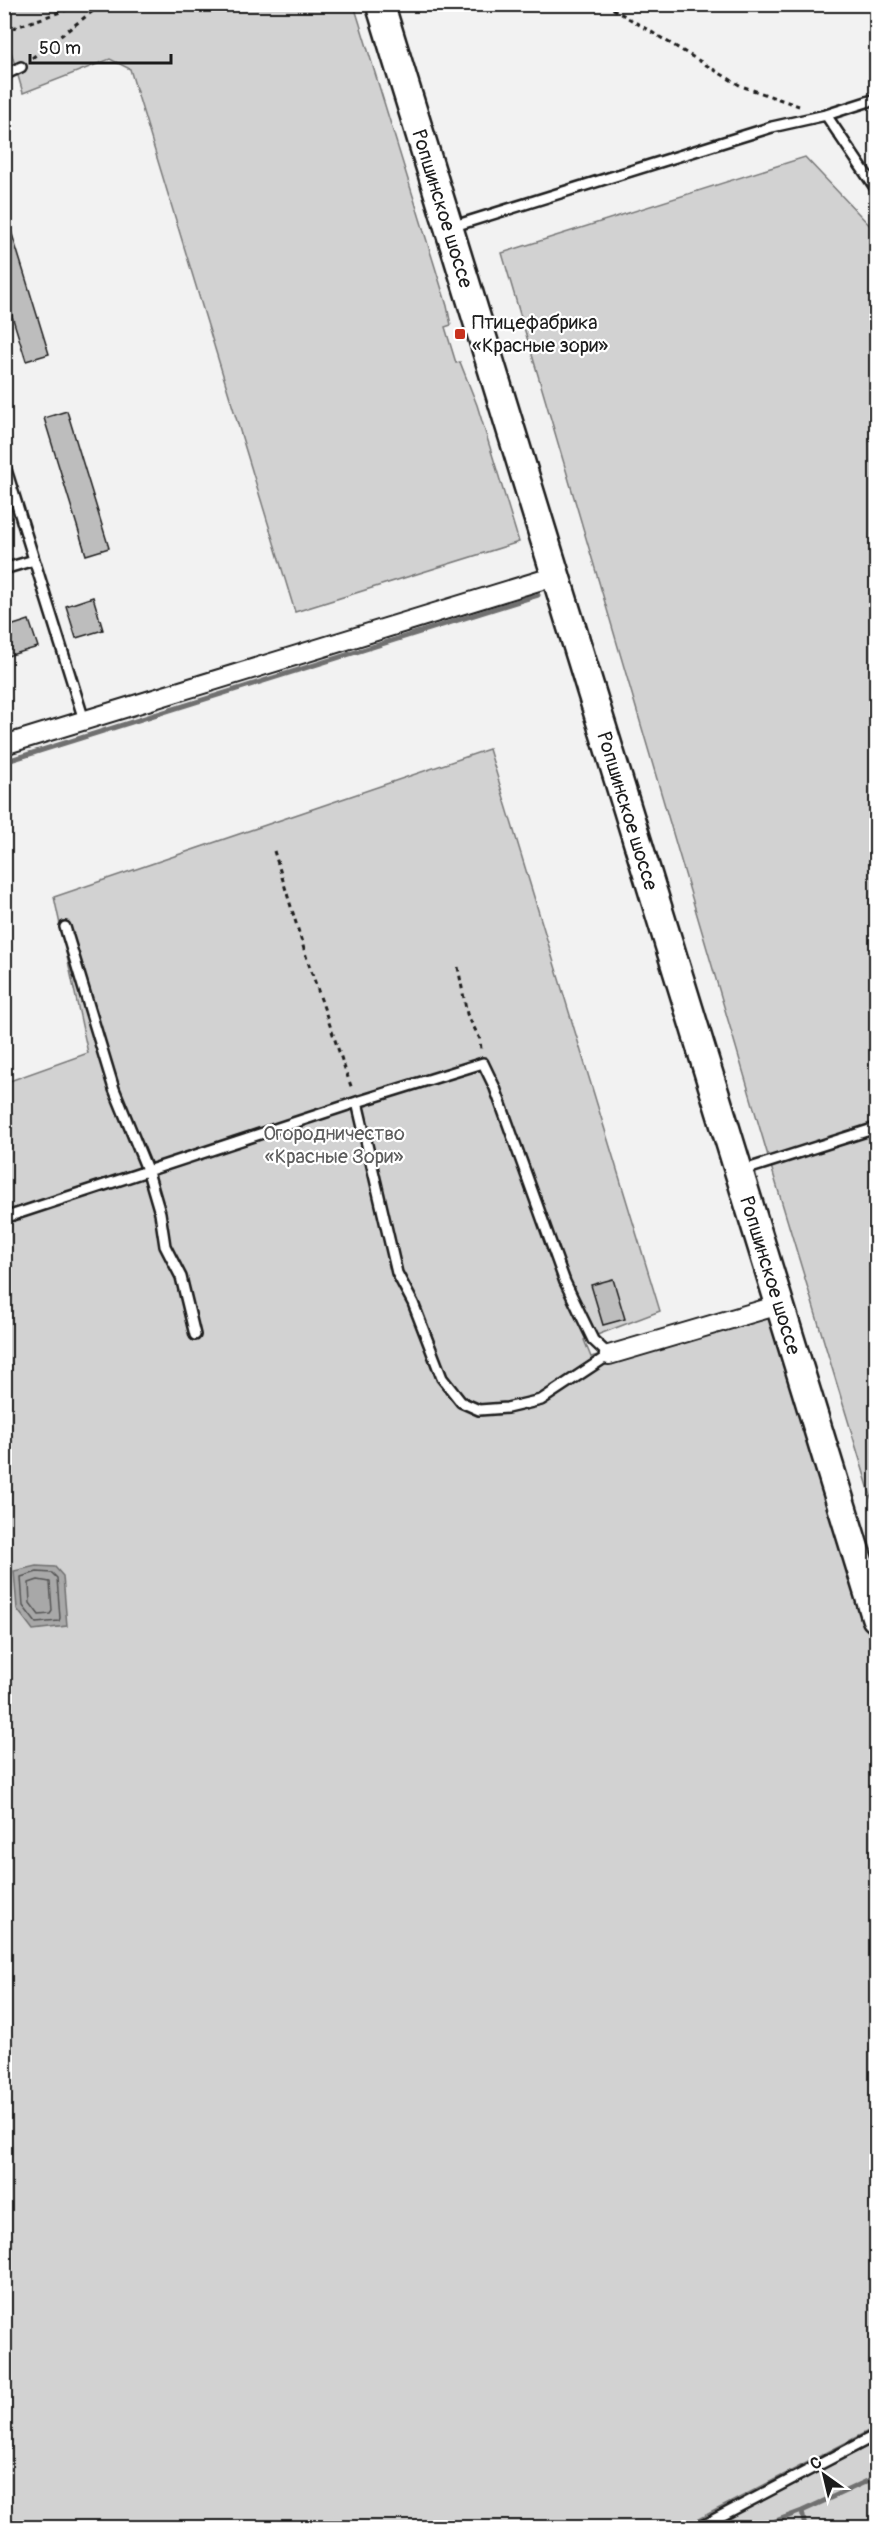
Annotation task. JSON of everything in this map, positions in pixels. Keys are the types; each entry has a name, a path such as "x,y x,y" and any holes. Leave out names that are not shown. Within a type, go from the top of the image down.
{"main road":[{"name":"Ропшинское шоссе","path":"380,4 779,1305 875,1608"}],"street":[{"path":"4,744 555,576"},
{"path":"609,1355 779,1305"}],"lane":[{"path":"4,75 21,67"},
{"path":"449,228 772,128 876,99"},
{"path":"825,115 876,189"},
{"path":"4,464 84,720"},
{"path":"4,569 34,560"},
{"path":"65,927 114,1089 148,1172 160,1213 165,1246 181,1277 195,1335"},
{"path":"4,1218 357,1102 483,1063 495,1088 565,1282 593,1340 609,1355 541,1400 507,1408 479,1410 460,1402 442,1378 413,1303 397,1273 357,1102"},
{"path":"739,1172 876,1128"},
{"path":"698,2528 876,2435"}],"path":[{"path":"4,31 84,4"},
{"path":"21,67 102,4"},
{"path":"605,4 741,86 825,115"},
{"path":"274,851 307,959 357,1102"},
{"path":"458,967 467,1014 480,1039 483,1063"}],"green space":[{"path":"5,5 354,5 447,306 451,325 445,327 456,363 460,362 477,405 519,542 295,612 130,69 110,59 23,93 5,31"},
{"path":"805,157 876,232 876,1513 776,1183 502,253"},
{"name":"Огородничество «Красные Зори»","path":"489,749 660,1311 584,1340 591,1357 769,1304 876,1656 876,2427 683,2527 5,2527 4,1083 88,1053 54,897"},
{"path":"876,2442 876,2527 710,2527"}],"water":[{"path":"36,1566 55,1567 63,1576 67,1626 33,1630 17,1609 14,1571"}],"building":[{"path":"4,221 8,221 49,354 26,361 4,290"},
{"path":"67,411 109,548 86,555 44,418"},
{"path":"93,597 103,630 76,638 66,606"},
{"path":"29,620 38,647 4,657 4,628"},
{"path":"613,1279 625,1319 603,1325 591,1285"}],"waterway":[{"path":"4,762 538,595"},
{"path":"757,2528 802,2511 876,2477"},
{"path":"802,2511 805,2528"}],"place":[{"name":"Птицефабрика «Красные зори»","path":"460,334"}]}
